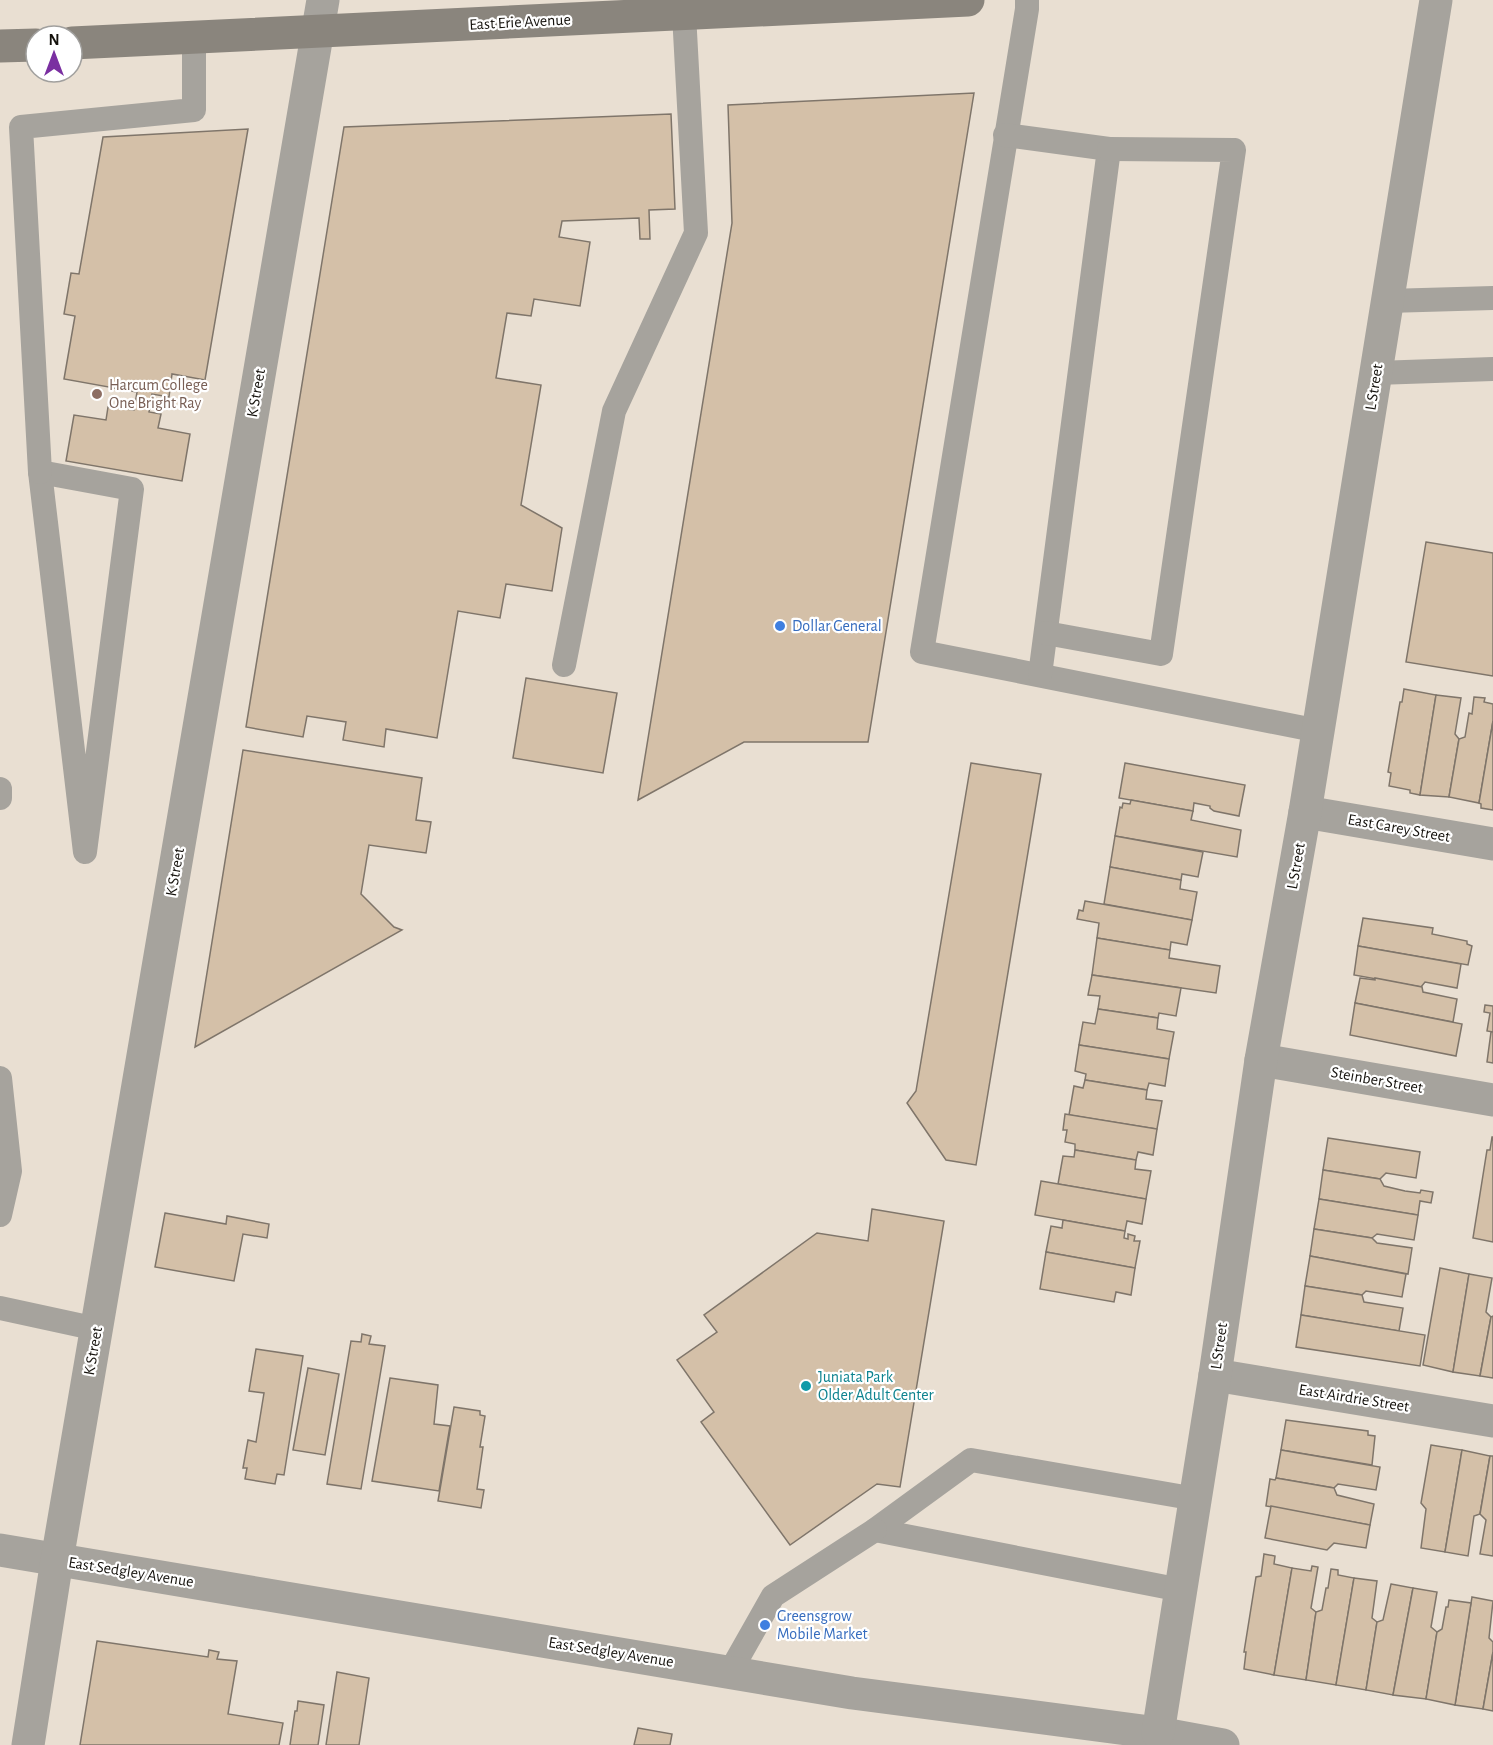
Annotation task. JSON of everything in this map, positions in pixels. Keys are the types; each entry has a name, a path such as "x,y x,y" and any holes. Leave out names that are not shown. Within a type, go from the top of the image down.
{"main road":[{"name":"East Erie Avenue","path":"84,42 194,37 320,16 615,9 684,14 968,0"},
{"path":"0,46 24,45"}],"street":[{"name":"L Street","path":"1157,1739 1215,1375 1261,1060 1305,812 1436,0"},
{"name":"K Street","path":"28,1745 57,1560 320,16"},
{"name":"East Carey Street","path":"1305,812 1493,844"},
{"name":"Steinber Street","path":"1261,1060 1493,1100"},
{"name":"East Airdrie Street","path":"1215,1375 1493,1421"},
{"name":"East Sedgley Avenue","path":"0,1550 852,1693 1157,1739 1223,1745"}],"lane":[{"path":"1027,0 922,652 1318,731"},
{"path":"564,665 614,411 696,233 684,14"},
{"path":"40,472 132,489 85,852 41,484 40,472 21,127 195,110 194,37"},
{"path":"1005,135 1109,149 1234,150 1161,654 1046,633"},
{"path":"1040,675 1109,149"},
{"path":"1388,302 1493,298"},
{"path":"1376,373 1493,369"},
{"path":"0,789 0,798"},
{"path":"0,1078 10,1171 0,1215"},
{"path":"0,1308 97,1329"},
{"path":"730,1672 773,1596 875,1530 971,1460 1196,1499"},
{"path":"875,1530 1181,1590"}],"building":[{"path":"974,93 868,742 744,742 638,800 732,223 728,105"},
{"path":"671,114 675,209 649,210 650,239 640,239 639,218 562,221 559,237 590,242 580,306 534,299 531,316 507,313 496,378 541,385 521,505 562,528 552,591 506,584 500,618 458,611 437,738 386,729 384,747 343,740 346,722 307,716 303,737 246,727 344,127"},
{"path":"248,129 205,380 172,374 169,397 152,394 149,412 161,414 158,428 190,434 182,481 66,461 74,415 106,420 108,407 134,410 137,392 64,379 75,316 64,314 71,273 79,274 103,137"},
{"path":"1426,542 1493,553 1493,676 1406,662"},
{"path":"526,678 617,693 603,773 513,758"},
{"path":"1404,689 1436,695 1420,795 1410,793 1410,790 1389,786 1391,773 1388,772"},
{"path":"1436,695 1461,698 1455,734 1459,739 1449,797 1420,795"},
{"path":"1474,697 1485,698 1484,702 1493,704 1493,721 1479,803 1449,797 1459,739 1465,737"},
{"path":"1493,721 1493,810 1481,808 1479,803"},
{"path":"243,750 422,778 416,820 431,822 426,853 369,845 361,894 394,927 402,930 195,1047"},
{"path":"971,763 1041,774 976,1165 946,1160 907,1103 916,1091"},
{"path":"1125,763 1245,785 1239,816 1214,811 1210,806 1194,803 1193,811 1119,798"},
{"path":"1131,800 1193,811 1191,820 1241,830 1237,857 1115,836 1120,807 1122,808 1123,803 1130,804"},
{"path":"1115,836 1203,852 1198,877 1182,874 1181,880 1110,867"},
{"path":"1110,867 1181,880 1180,889 1197,892 1192,920 1104,904"},
{"path":"1085,901 1192,920 1187,945 1171,942 1170,950 1097,938 1099,923 1077,919 1079,910 1083,911"},
{"path":"1363,918 1433,928 1432,934 1467,941 1467,944 1472,946 1468,965 1358,946"},
{"path":"1097,938 1170,950 1169,958 1220,966 1216,993 1092,975"},
{"path":"1358,946 1461,964 1457,988 1425,982 1421,987 1354,975"},
{"path":"1092,975 1181,988 1176,1016 1159,1013 1158,1018 1098,1009 1100,996 1088,995"},
{"path":"1360,978 1375,980 1375,978 1422,987 1423,992 1457,999 1453,1022 1355,1003"},
{"path":"1355,1003 1462,1024 1456,1056 1350,1035"},
{"path":"1485,1005 1493,1006 1493,1032 1487,1031 1490,1013 1484,1012"},
{"path":"1098,1009 1158,1018 1157,1029 1174,1032 1169,1059 1079,1045 1083,1022 1095,1024"},
{"path":"1491,1032 1493,1032 1493,1063 1487,1062"},
{"path":"1079,1045 1169,1059 1165,1086 1149,1083 1147,1090 1085,1080 1086,1074 1075,1071"},
{"path":"1085,1080 1147,1090 1146,1099 1162,1101 1157,1129 1069,1115 1074,1086 1083,1088"},
{"path":"1065,1114 1157,1129 1153,1155 1138,1152 1136,1160 1075,1150 1075,1144 1065,1142 1067,1130 1063,1130"},
{"path":"1492,1137 1493,1242 1473,1238 1487,1150 1490,1150"},
{"path":"1328,1138 1420,1152 1416,1178 1386,1173 1380,1179 1323,1170"},
{"path":"1075,1150 1136,1160 1135,1169 1151,1171 1146,1199 1058,1184 1063,1156 1074,1157"},
{"path":"1323,1170 1380,1179 1384,1186 1405,1191 1433,1192 1431,1203 1420,1201 1418,1215 1319,1199"},
{"path":"1041,1181 1146,1199 1142,1224 1127,1221 1125,1231 1035,1215"},
{"path":"1319,1199 1418,1215 1414,1240 1377,1234 1372,1238 1314,1229"},
{"name":"Juniata Park Older Adult Center","path":"872,1209 944,1221 900,1487 877,1484 790,1545 701,1422 714,1412 677,1360 717,1332 704,1315 817,1233 868,1241"},
{"path":"165,1213 226,1224 227,1216 269,1224 267,1238 243,1234 234,1281 155,1267"},
{"path":"1063,1220 1125,1231 1124,1238 1128,1239 1128,1234 1135,1236 1134,1241 1140,1241 1135,1268 1046,1252 1051,1226 1062,1228"},
{"path":"1314,1229 1372,1238 1377,1243 1412,1248 1408,1274 1310,1256"},
{"path":"1046,1252 1135,1268 1131,1295 1116,1292 1114,1302 1040,1289"},
{"path":"1310,1256 1406,1274 1402,1297 1366,1291 1362,1295 1305,1286"},
{"path":"1440,1268 1469,1274 1453,1372 1423,1365"},
{"path":"1469,1274 1492,1278 1486,1312 1491,1317 1480,1376 1453,1372"},
{"path":"1305,1286 1362,1295 1364,1302 1403,1308 1399,1331 1301,1315"},
{"path":"1301,1315 1425,1335 1420,1366 1296,1347"},
{"path":"1493,1316 1493,1378 1480,1376"},
{"path":"362,1334 371,1336 369,1344 385,1346 361,1489 327,1484 351,1341 361,1342"},
{"path":"256,1349 303,1356 284,1475 277,1474 275,1484 245,1479 247,1468 243,1468 248,1440 256,1442 264,1393 249,1391"},
{"path":"308,1368 339,1374 325,1455 293,1450"},
{"path":"390,1378 438,1385 434,1424 450,1426 439,1491 372,1481"},
{"path":"454,1407 480,1411 480,1415 485,1416 477,1489 484,1490 481,1508 438,1501"},
{"path":"1286,1420 1368,1431 1368,1435 1375,1436 1372,1465 1281,1450"},
{"path":"1431,1445 1462,1450 1445,1552 1421,1548 1426,1509 1421,1503"},
{"path":"1281,1450 1380,1467 1376,1490 1338,1484 1334,1488 1276,1478"},
{"path":"1462,1450 1490,1456 1480,1514 1474,1516 1468,1556 1445,1552"},
{"path":"1490,1456 1493,1456 1493,1556 1480,1554 1486,1520 1480,1514"},
{"path":"1276,1478 1334,1488 1337,1495 1374,1504 1370,1525 1266,1506 1270,1479 1275,1480"},
{"path":"1271,1506 1370,1525 1366,1548 1334,1543 1327,1550 1265,1538"},
{"path":"1264,1554 1275,1556 1274,1564 1292,1568 1274,1675 1244,1669 1246,1652 1244,1652 1256,1577 1261,1576"},
{"path":"1312,1566 1318,1567 1311,1608 1316,1612 1306,1680 1274,1675 1292,1568 1311,1571"},
{"path":"1331,1569 1338,1570 1338,1575 1354,1578 1336,1685 1306,1680 1316,1612 1322,1610"},
{"path":"1354,1578 1377,1581 1372,1618 1377,1622 1366,1690 1336,1685"},
{"path":"1391,1584 1413,1588 1393,1695 1366,1690 1377,1622 1383,1620"},
{"path":"1413,1588 1437,1592 1431,1627 1437,1632 1426,1699 1393,1695"},
{"path":"1472,1597 1493,1601 1489,1638 1493,1642 1493,1652 1483,1709 1455,1705"},
{"path":"1449,1600 1471,1603 1455,1705 1426,1699 1437,1632 1442,1629"},
{"path":"97,1641 208,1657 209,1650 219,1652 217,1659 237,1661 228,1714 283,1723 279,1745 80,1745"},
{"path":"1493,1652 1493,1711 1483,1709"},
{"path":"337,1672 369,1678 359,1745 326,1745"},
{"path":"298,1701 324,1705 318,1745 290,1745"},
{"path":"638,1728 672,1734 670,1745 634,1745"}],"place":[{"name":"Harcum College One Bright Ray","path":"97,394"},
{"name":"Dollar General","path":"780,626"},
{"name":"Juniata Park Older Adult Center","path":"806,1386"},
{"name":"Greensgrow Mobile Market","path":"765,1625"}]}
